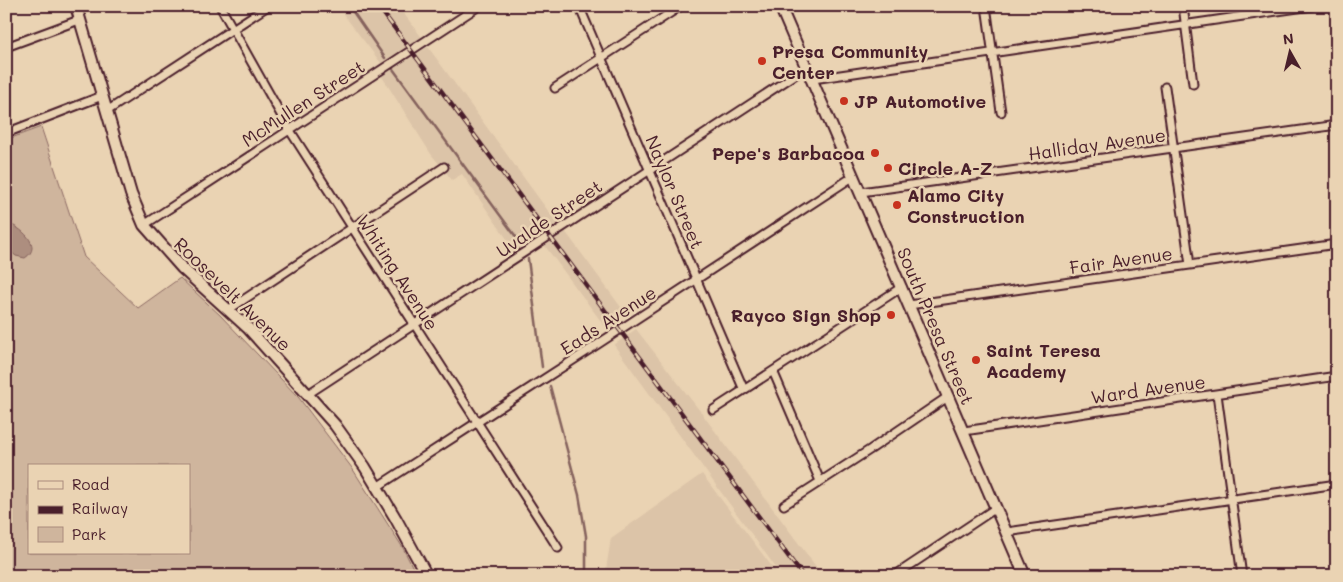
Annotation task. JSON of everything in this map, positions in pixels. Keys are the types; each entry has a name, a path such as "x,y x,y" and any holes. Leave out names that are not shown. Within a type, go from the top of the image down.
{"main road":[{"name":"Roosevelt Avenue","path":"76,6 131,194 144,225 182,268 248,328 308,394 352,448 396,519 427,576"},
{"name":"South Presa Street","path":"780,6 1026,576"}],"street":[{"name":"Whiting Avenue","path":"220,6 289,129 558,548"},
{"path":"107,112 268,6"},
{"name":"McMullen Street","path":"144,225 479,6"},
{"name":"Naylor Street","path":"579,6 744,390"},
{"path":"555,88 681,6"},
{"path":"986,6 1000,112"},
{"path":"1183,6 1193,84"},
{"path":"812,79 1312,6"},
{"path":"6,47 80,20"},
{"name":"Uvalde Street","path":"308,394 807,67"},
{"path":"1165,87 1190,265"},
{"path":"6,133 102,96"},
{"name":"Halliday Avenue","path":"861,192 1337,125"},
{"path":"228,310 444,167"},
{"name":"Eads Avenue","path":"377,487 854,176"},
{"name":"Fair Avenue","path":"909,305 1337,244"},
{"path":"713,410 902,287"},
{"path":"773,371 820,481"},
{"name":"Ward Avenue","path":"964,431 1337,376"},
{"path":"1217,394 1242,576"},
{"path":"784,505 949,396"},
{"path":"1007,532 1337,484"},
{"path":"894,576 996,508"}],"shaded area":[{"path":"337,6 398,6 423,39 407,46 381,63"},
{"path":"428,47 557,223 516,252 462,174 452,180 431,154 381,75"},
{"path":"6,223 18,228 31,242 32,248 25,258 16,256 6,248"},
{"path":"565,231 626,314 606,328 545,246"},
{"path":"636,329 700,411 823,576 782,576 614,345"},
{"path":"702,474 779,576 605,576 611,538"}],"green space":[{"path":"41,127 84,257 138,308 180,278 220,315 299,398 352,468 403,548 417,576 6,576 6,140"}],"waterway":[{"path":"349,6 385,58"},
{"path":"393,69 522,245"},
{"path":"528,259 542,367"},
{"path":"550,386 579,495 586,536 586,576"}],"railway":[{"path":"378,6 803,576"}],"place":[{"name":"Presa Community Center","path":"762,61"},
{"name":"JP Automotive","path":"844,101"},
{"name":"Pepe's Barbacoa","path":"875,153"},
{"name":"Circle A-Z","path":"888,168"},
{"name":"Alamo City Construction","path":"897,205"},
{"name":"Rayco Sign Shop","path":"891,315"},
{"name":"Saint Teresa Academy","path":"976,360"}]}
